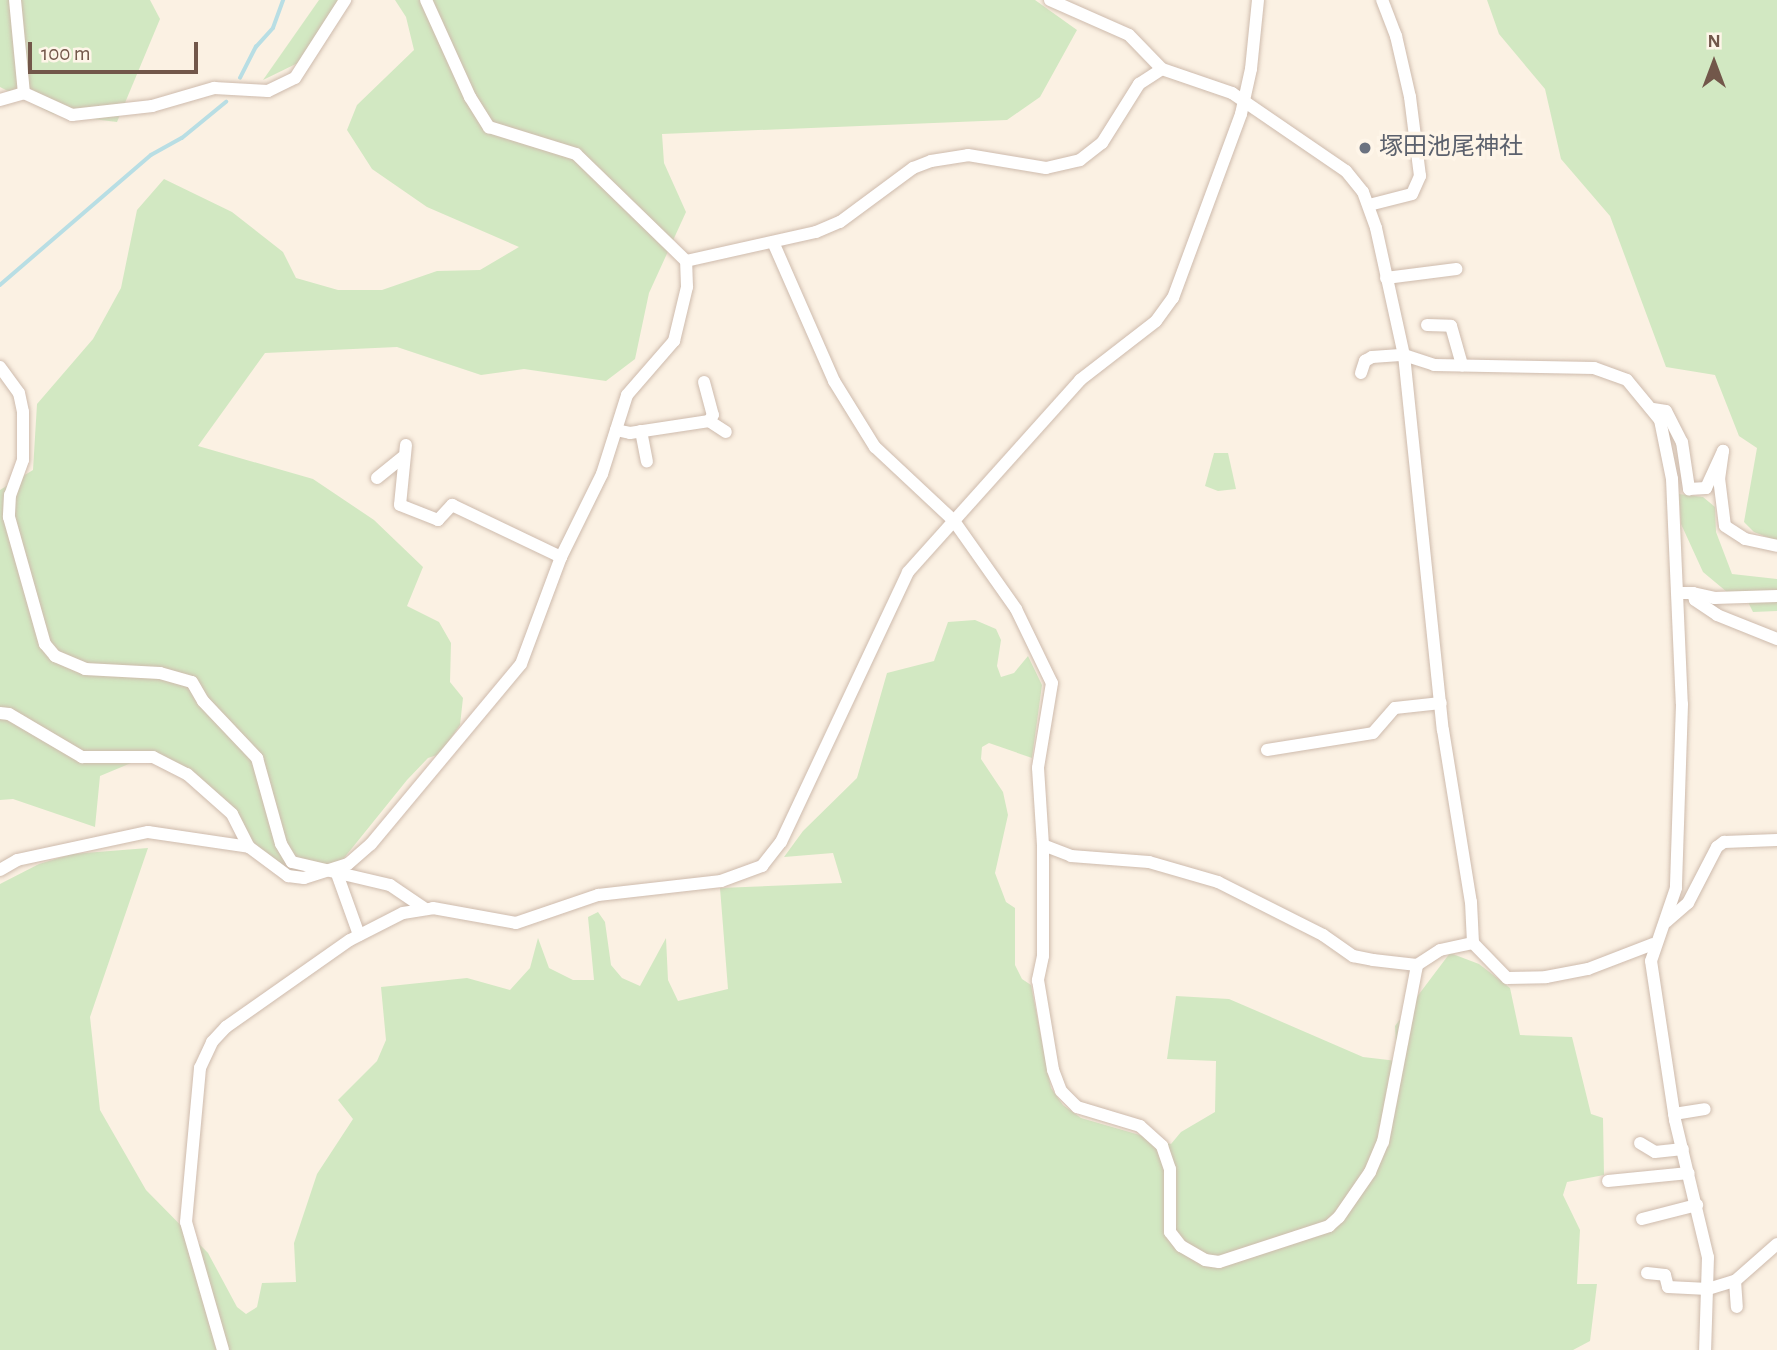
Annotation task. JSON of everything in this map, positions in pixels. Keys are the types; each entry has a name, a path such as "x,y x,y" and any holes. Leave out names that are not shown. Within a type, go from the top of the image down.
{"street":[{"path":"15,0 24,93"},
{"path":"0,100 24,93 72,114 152,106 214,88 268,91 295,78 345,0"},
{"path":"0,713 9,714 82,757 153,757 187,774 232,814 249,847 288,876 303,878 336,871 371,844 521,664 561,556 602,474 627,395 674,341 687,287 686,261 576,154 489,127 470,97 426,0"},
{"path":"1050,0 1129,35 1161,69 1224,89 1346,171 1369,205 1404,355 1441,703 1471,902 1473,943 1507,978 1574,973 1653,944"},
{"path":"223,1350 186,1222 202,1058 226,1027 359,935 403,913 424,908 516,923 598,895 721,881 762,866 781,842 903,580 1080,380 1166,309 1198,239 1242,102 1251,69 1258,0"},
{"path":"1369,205 1412,194 1420,176 1409,97 1396,36 1381,0"},
{"path":"686,261 773,242 841,222 912,168 931,161 968,155 1046,168 1080,160 1102,144 1139,84 1161,69"},
{"path":"773,242 834,381 862,419 866,432 954,522 1016,609 1052,683 1038,768 1043,845 1042,956 1038,980 1060,1091 1077,1107 1139,1126 1162,1146 1170,1169 1170,1232 1181,1246 1205,1260 1239,1258 1329,1226 1348,1207 1382,1142 1417,965"},
{"path":"1386,278 1456,269"},
{"path":"1427,325 1451,326 1462,365"},
{"path":"1361,373 1365,361 1372,357 1404,355 1423,364 1604,369 1627,380 1653,409 1671,464 1682,704 1677,869 1664,924 1653,944 1652,976 1674,1114 1707,1249 1705,1350"},
{"path":"0,367 19,393 23,412 23,460 10,495 9,517 45,644 55,656 85,669 160,673 192,682 203,701 257,758 281,844 292,863 301,868 336,871 390,885 424,908"},
{"path":"704,382 713,415 709,421"},
{"path":"1653,409 1666,411 1682,442 1689,489 1706,488 1723,451 1718,478 1725,526 1745,539 1777,546"},
{"path":"616,430 641,431 709,421 726,432"},
{"path":"641,431 647,461"},
{"path":"377,478 405,451 400,505 438,520 452,506 561,556"},
{"path":"1678,593 1714,598 1777,597"},
{"path":"1693,593 1695,600 1717,615 1777,639"},
{"path":"1267,750 1373,733 1395,708 1441,703"},
{"path":"0,870 17,860 148,832 249,847"},
{"path":"1664,924 1688,903 1717,847 1724,842 1777,840"},
{"path":"1043,845 1071,856 1149,863 1219,882 1323,935 1353,956 1417,965 1440,950 1473,943"},
{"path":"336,871 359,935"},
{"path":"1674,1114 1705,1109"},
{"path":"1640,1143 1655,1152 1683,1149"},
{"path":"1608,1181 1689,1172"},
{"path":"1642,1219 1697,1205"},
{"path":"1647,1273 1665,1275 1668,1287 1708,1289 1735,1281 1777,1244"},
{"path":"1735,1281 1737,1307"}],"green space":[{"path":"0,0 150,0 160,19 117,122 53,114 0,87"},
{"path":"319,0 348,0 308,58 263,80"},
{"path":"395,0 1035,0 1077,30 1040,97 1007,120 662,134 664,163 686,212 649,293 635,359 606,381 524,369 481,375 397,347 265,353 198,446 313,479 374,520 423,567 407,606 439,622 451,643 450,682 463,698 460,725 440,754 428,758 407,780 340,863 313,874 292,873 253,844 237,814 155,753 100,776 95,827 13,799 0,800 0,490 33,470 37,404 93,339 121,288 137,210 164,179 232,212 283,252 296,278 338,290 382,290 437,271 480,270 519,247 427,207 372,169 347,130 357,105 414,50 406,17"},
{"path":"1487,0 1777,0 1777,541 1754,532 1744,522 1757,448 1739,436 1715,375 1666,367 1610,216 1561,159 1545,89 1499,34"},
{"path":"1214,453 1228,453 1236,489 1218,491 1205,486"},
{"path":"1679,494 1703,497 1715,507 1716,532 1732,574 1777,579 1777,611 1753,612 1744,594 1727,592 1703,572 1681,524"},
{"path":"975,620 996,629 1001,640 997,666 1001,677 1014,673 1028,656 1042,685 1032,758 989,743 982,747 981,759 1003,792 1008,815 995,873 1006,902 1015,908 1015,965 1022,979 1031,985 1051,1088 1063,1105 1081,1118 1171,1144 1181,1132 1215,1112 1216,1061 1167,1059 1176,996 1229,999 1363,1057 1397,1061 1395,1026 1450,953 1479,964 1510,988 1520,1035 1572,1037 1591,1114 1603,1118 1604,1175 1567,1182 1563,1195 1580,1230 1577,1284 1597,1284 1590,1341 1573,1350 0,1350 0,884 39,864 72,854 148,848 90,1017 100,1110 146,1190 208,1253 237,1307 246,1314 257,1307 262,1283 296,1282 294,1243 317,1174 353,1119 338,1100 377,1061 386,1040 381,987 467,978 510,990 530,968 538,938 549,968 573,980 594,980 588,917 598,912 605,922 611,965 622,978 640,986 666,938 668,980 678,1001 728,989 720,888 842,883 833,853 784,857 803,831 857,778 887,673 934,661 948,622"}],"waterway":[{"path":"240,78 256,47 273,28 283,0"},
{"path":"0,285 151,155 182,138 226,102"}],"place":[{"name":"塚田池尾神社","path":"1365,148"}]}
